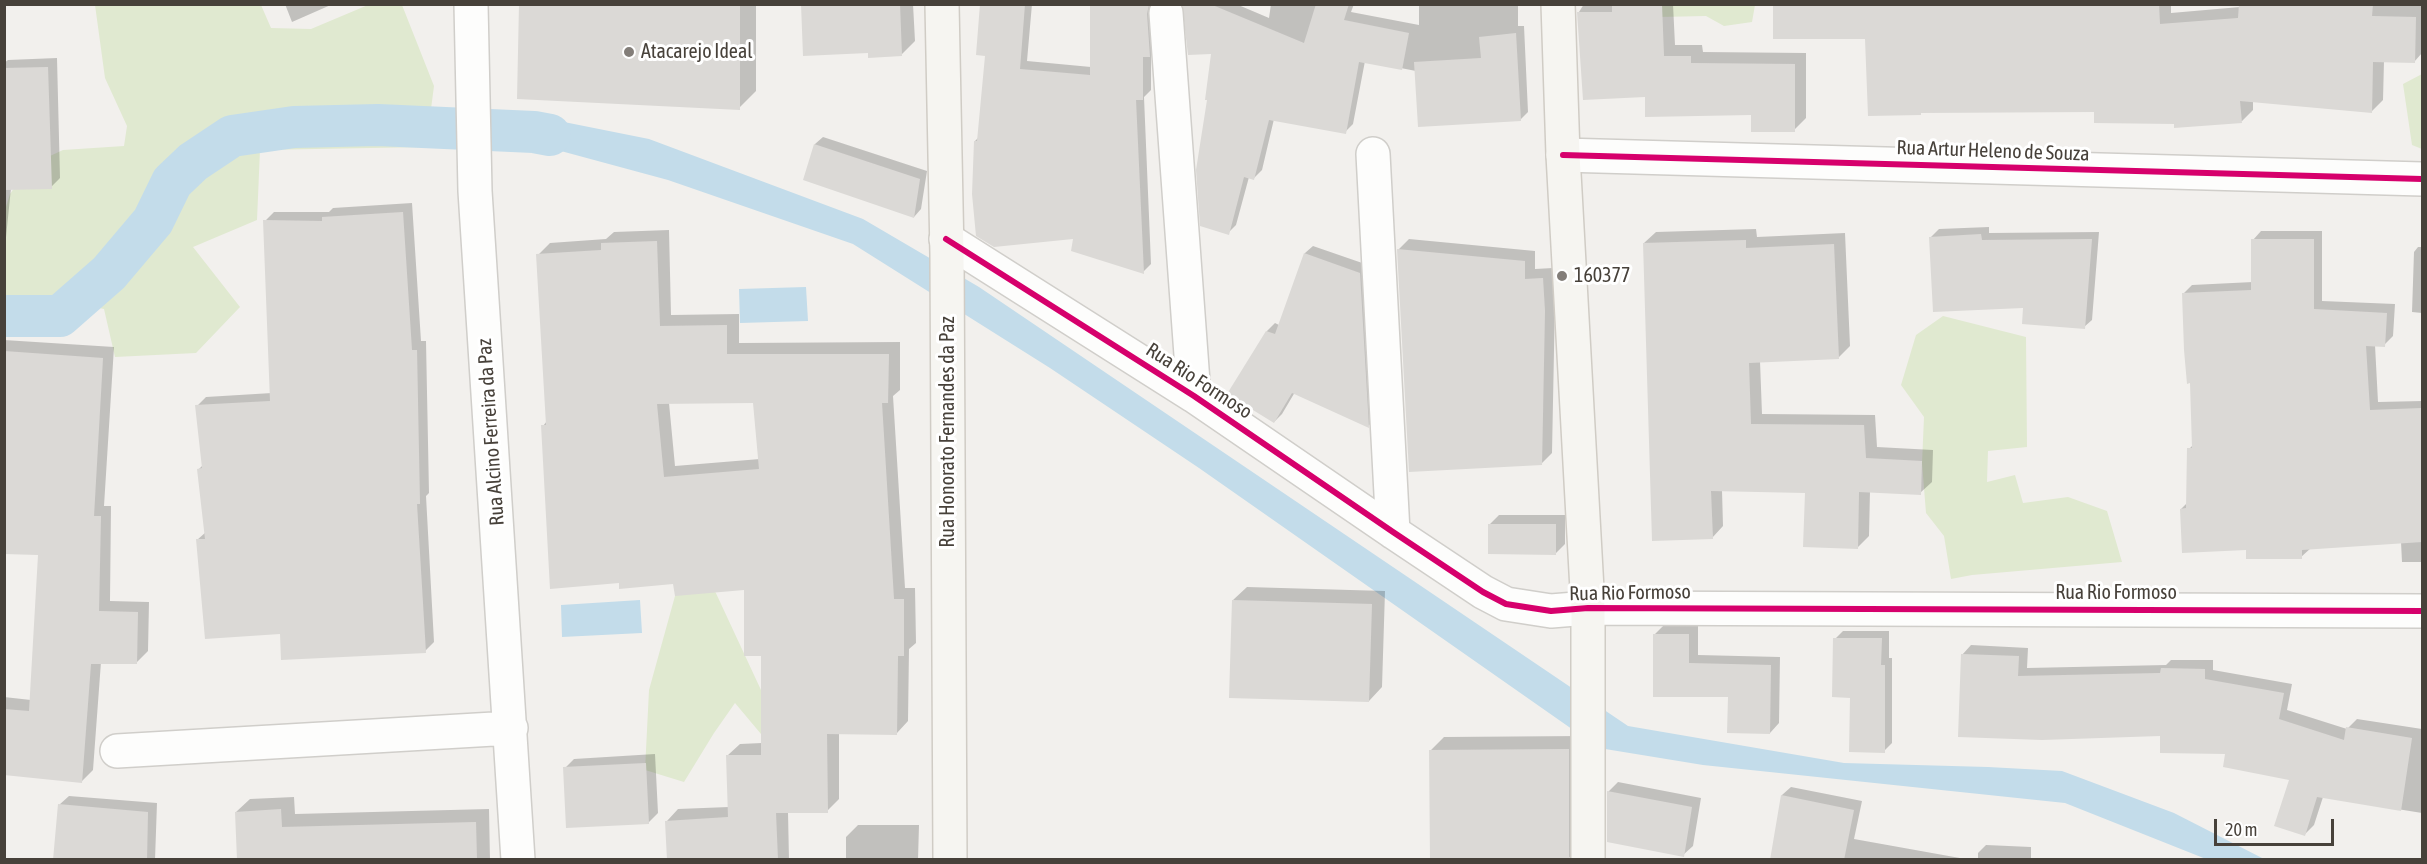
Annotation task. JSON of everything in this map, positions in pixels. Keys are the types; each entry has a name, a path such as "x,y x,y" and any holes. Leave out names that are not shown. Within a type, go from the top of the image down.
{"main road":[{"name":"Rua Honorato Fernandes da Paz","path":"942,4 947,311 950,860"},
{"path":"1558,4 1563,155 1588,608 1588,860"}],"street":[{"name":"Rua Alcino Ferreira da Paz","path":"471,4 475,191 518,860"},
{"path":"1166,13 1194,396"},
{"path":"1374,154 1393,532"},
{"name":"Rua Artur Heleno de Souza","path":"1563,155 2422,179"},
{"name":"Rua Rio Formoso","path":"946,247 1194,396 1393,532 1483,592 1506,604 1551,611 1588,608 2422,611"},
{"path":"117,751 511,728"}],"green space":[{"path":"95,5 261,5 271,28 311,29 368,5 402,5 434,86 426,147 260,150 257,220 193,247 240,307 196,353 115,357 104,309 54,299 5,296 4,213 10,194 30,165 63,150 124,146 127,126 105,78"},
{"path":"1661,5 1755,5 1752,22 1724,26 1706,16 1659,17"},
{"path":"2422,74 2422,149 2412,145 2403,84"},
{"path":"1943,316 2026,337 2027,447 1988,451 1987,482 2015,475 2023,503 2068,497 2107,511 2122,562 1972,575 1951,579 1944,536 1926,513 1922,463 1924,417 1901,385 1916,335"},
{"path":"701,561 761,690 761,734 735,703 684,782 645,770 649,690 675,596"}],"water":[{"path":"493,113 529,115 649,139 863,219 979,287 1628,726 1844,763 2062,771 2174,813 2264,859 2206,859 2065,803 1703,765 1599,748 1199,468 1050,368 853,244 668,180 535,144 495,145"},
{"path":"806,287 808,321 740,323 739,289"},
{"path":"640,600 642,633 562,637 561,605"}],"building":[{"name":"Atacarejo Ideal","path":"519,4 740,4 740,110 517,99"},
{"path":"801,4 900,4 902,56 868,58 868,53 803,56"},
{"path":"980,4 1025,4 1020,69 1090,75 1090,4 1149,4 1147,14 1150,57 1143,57 1143,100 1136,100 1144,274 1071,251 1073,239 994,247 976,236 972,194 974,141 977,141 985,56 976,55"},
{"path":"1182,4 1210,4 1304,43 1316,4 1349,4 1344,20 1409,33 1402,70 1359,62 1346,134 1269,120 1254,180 1244,177 1229,235 1200,226 1196,170 1207,100 1205,100 1211,54 1188,55"},
{"path":"1612,4 1662,4 1664,56 1691,56 1691,63 1795,64 1795,132 1751,132 1751,115 1645,117 1645,97 1583,100 1577,12 1612,12"},
{"path":"1773,4 2159,4 2160,24 2238,18 2239,4 2373,4 2372,16 2416,17 2415,63 2373,62 2372,113 2240,101 2242,123 2174,128 2174,124 2094,123 2094,112 1921,113 1921,115 1868,116 1865,39 1773,39"},
{"path":"1516,33 1521,121 1418,127 1414,62 1481,58 1479,37"},
{"path":"48,67 52,189 4,190 4,68"},
{"path":"814,144 920,179 914,218 803,180"},
{"path":"403,212 412,350 417,350 420,504 417,504 426,653 281,660 280,634 205,639 196,539 205,539 197,469 202,468 195,405 270,401 263,220 322,221 322,217"},
{"path":"1981,234 1982,240 2092,239 2085,329 2022,324 2023,308 1933,312 1929,237"},
{"path":"2251,239 2314,239 2314,309 2387,313 2385,347 2366,346 2370,410 2422,408 2422,542 2302,550 2302,559 2246,559 2246,550 2182,553 2180,509 2186,508 2187,448 2192,448 2190,383 2187,384 2182,293 2251,290"},
{"path":"1746,240 1746,248 1834,244 1839,359 1749,363 1751,424 1864,425 1866,458 1922,461 1921,495 1859,492 1858,549 1803,547 1805,493 1711,491 1713,539 1652,541 1643,243"},
{"path":"657,241 660,326 727,325 727,354 889,354 888,403 882,403 894,599 904,599 904,656 898,656 897,735 827,734 828,813 776,813 778,860 667,860 665,821 728,817 726,755 761,755 761,656 744,656 744,590 675,596 673,584 619,589 619,583 550,589 541,425 546,425 536,254 601,250 601,243","holes":["753,403 759,469 664,477 657,404"]},
{"path":"1397,249 1525,261 1525,279 1543,278 1545,311 1542,465 1409,472"},
{"path":"1304,253 1360,273 1369,428 1292,393 1274,423 1227,394 1266,331 1275,334"},
{"path":"4,351 103,358 94,516 101,516 99,611 138,612 137,664 91,664 82,783 4,775 4,709 29,711 38,555 4,554"},
{"path":"1488,524 1556,524 1556,555 1488,554"},
{"path":"1232,600 1372,604 1369,702 1229,698"},
{"path":"1653,634 1689,634 1689,663 1771,665 1770,734 1727,733 1728,697 1653,697"},
{"path":"1833,638 1882,638 1881,665 1885,665 1885,753 1849,752 1850,698 1832,697"},
{"path":"1961,654 2019,656 2018,676 2160,673 2161,668 2205,669 2205,679 2284,693 2279,719 2344,740 2346,727 2412,738 2401,811 2317,797 2305,836 2274,826 2289,780 2223,767 2225,754 2160,753 2160,736 2042,740 1958,737"},
{"path":"1569,749 1569,860 1430,860 1429,750"},
{"path":"646,763 649,824 566,828 563,767"},
{"path":"1607,791 1692,807 1684,857 1607,842"},
{"path":"1781,795 1854,810 1844,860 1770,860"},
{"path":"58,804 148,812 147,860 53,860"},
{"path":"281,809 282,827 476,822 477,860 237,860 235,812"}],"waterway":[{"path":"4,316 60,316 109,273 153,221 172,182 193,162 232,136 294,127 378,125 534,132 550,135"}],"cycle path":[{"path":"1563,155 2422,179"},
{"path":"946,239 1194,396 1393,532 1483,592 1506,604 1551,611 1588,608 2422,611"}],"place":[{"name":"Atacarejo Ideal","path":"629,52"},
{"name":"160377","path":"1562,276"}]}
